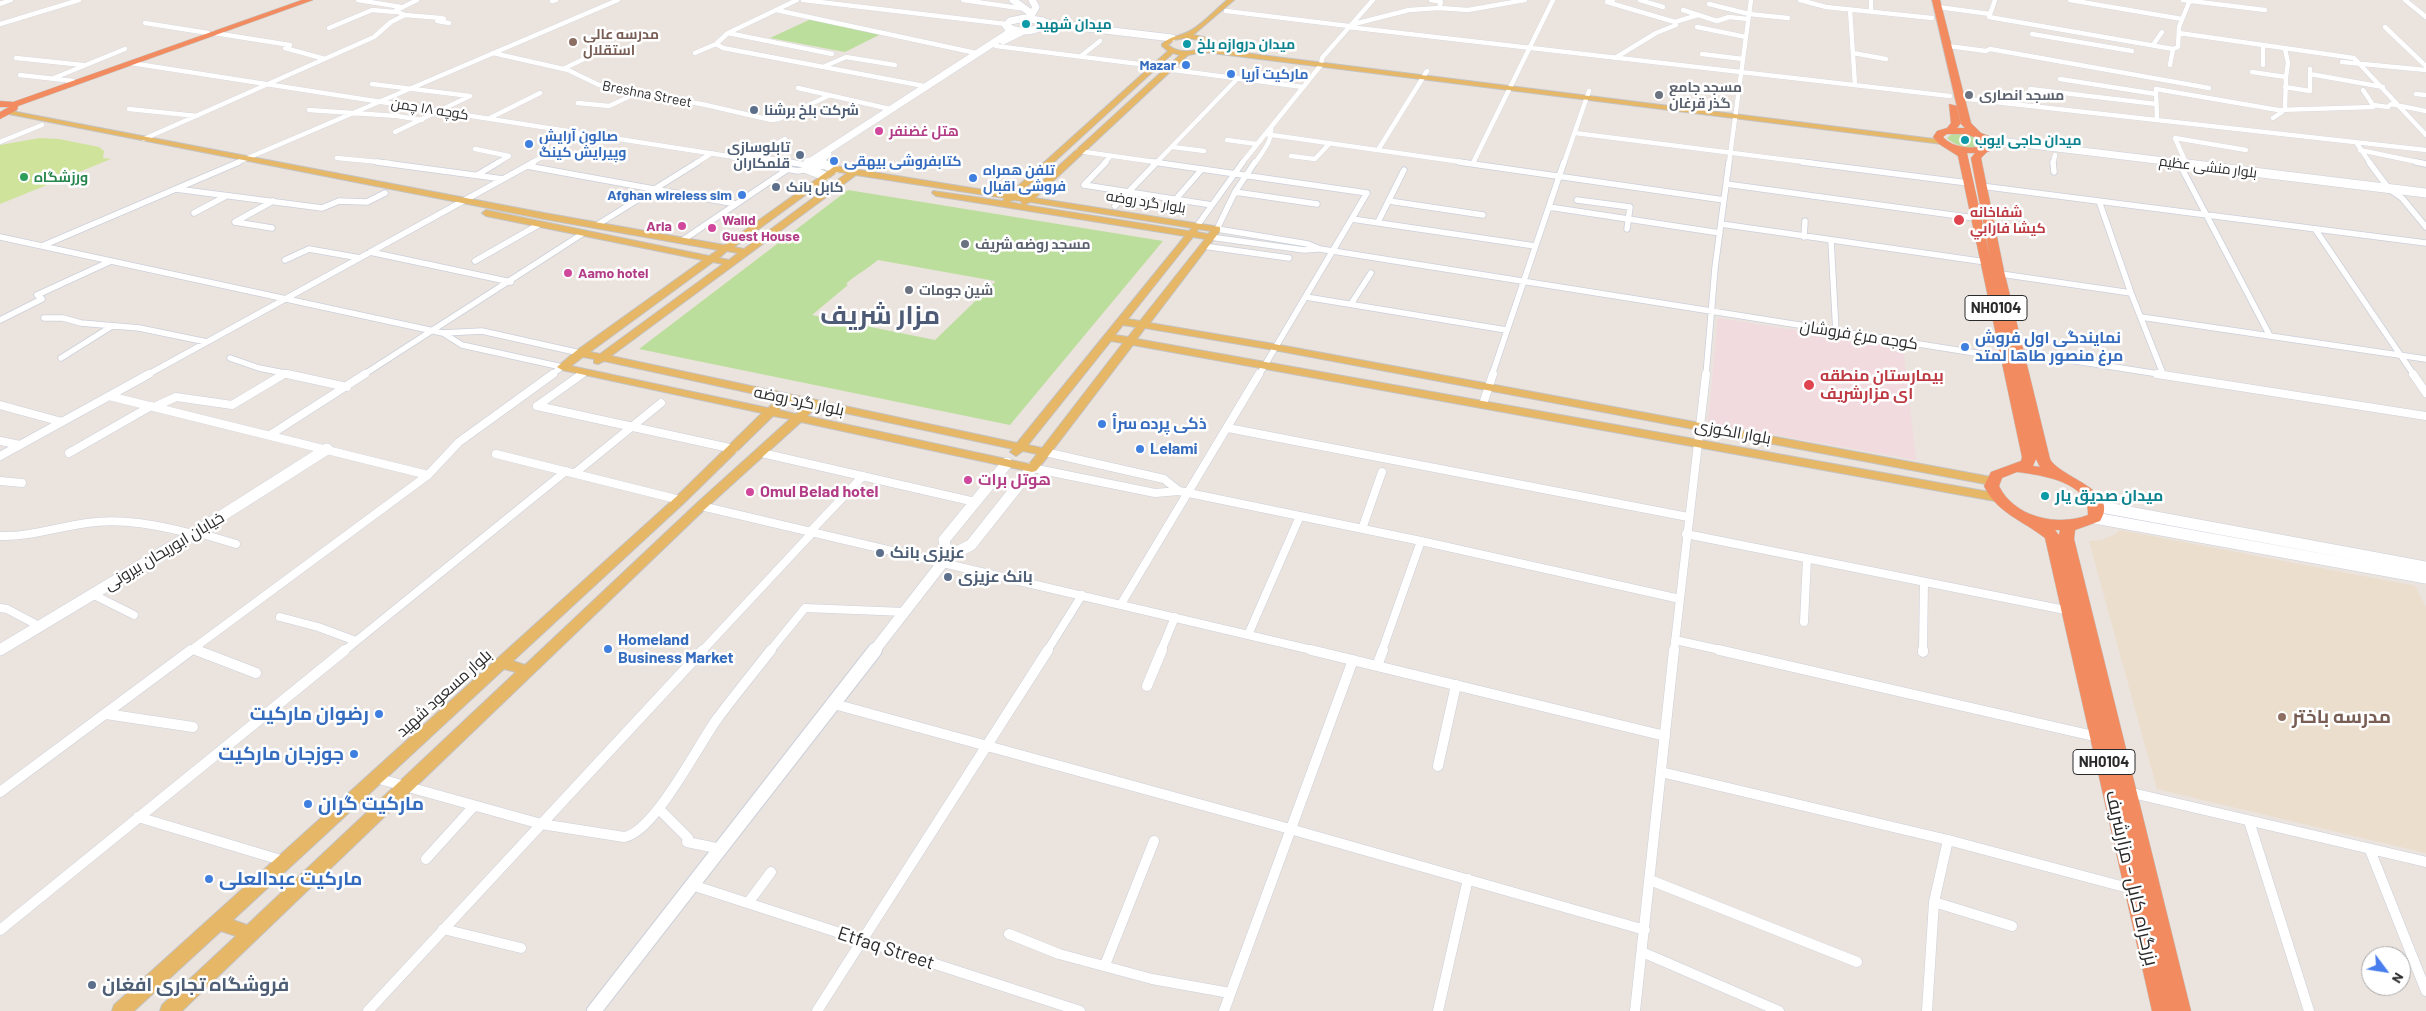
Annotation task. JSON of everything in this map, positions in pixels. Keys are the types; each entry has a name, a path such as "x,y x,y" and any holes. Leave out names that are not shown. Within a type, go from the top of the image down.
{"highway":[{"path":"5,110 302,0"},
{"path":"5,110 74,80 309,0"},
{"path":"1928,0 1955,97 1966,124 1989,146"},
{"path":"1937,4 1948,46 1955,97 1956,123 1946,138"},
{"path":"1946,138 1976,133"},
{"path":"1946,138 1989,146"},
{"name":"NH0104","path":"1946,138 1963,155 1974,218 2047,467 2058,476 2083,489 2095,512 2080,525 2068,527 2033,521 2017,514 1995,497"},
{"name":"NH0104","path":"1989,146 1976,158 2001,274 2013,355 2015,404 2029,457 2027,464 1995,475 1991,481"},
{"name":"NH0104","path":"2015,468 2036,470 2058,476"},
{"path":"1991,481 1991,488 1995,497"},
{"name":"بزرگراه کابل - مزارشریف","path":"2033,521 2052,536 2164,1011"},
{"name":"بزرگراه کابل - مزارشریف","path":"2068,527 2066,538 2180,1011"}],"main road":[{"path":"1185,36 1196,31 1231,0"},
{"path":"1202,38 1226,11 1239,0"},
{"path":"1321,62 1210,43 1202,38 1185,36 1172,38 1164,45 1172,51 1186,53 1204,50 1321,62 1946,138"},
{"path":"1204,50 1210,47 1210,43"},
{"path":"1003,204 1172,51"},
{"path":"1019,207 1166,69 1186,53"},
{"path":"5,110 42,125 731,263"},
{"path":"5,110 465,201 746,252"},
{"name":"بلوار گرد روضه","path":"822,168 844,179 1019,207 1214,233"},
{"name":"بلوار گرد روضه","path":"562,367 726,248 822,168 1011,196 1194,230"},
{"path":"584,372 854,172"},
{"name":"بلوار گرد روضه","path":"1007,463 1194,230"},
{"path":"1032,468 1214,233"},
{"name":"بلوار الکوزی","path":"1120,321 1274,347 1991,481"},
{"name":"بلوار الکوزی","path":"1108,337 1699,442 1995,497"},
{"name":"بلوار گرد روضه","path":"580,353 1045,452"},
{"name":"بلوار گرد روضه","path":"562,367 1032,468"},
{"name":"بلوار مسعود شهید","path":"122,1011 685,495 786,397"},
{"path":"169,1011 707,501 762,453 814,403"},
{"path":"685,495 707,501"},
{"path":"502,663 529,670"},
{"path":"219,922 250,934"}],"street":[{"path":"0,4 11,0"},
{"path":"0,24 79,0"},
{"path":"358,0 401,7"},
{"path":"395,12 401,7 417,0"},
{"path":"42,246 618,0"},
{"path":"695,53 716,44 728,33 797,0"},
{"path":"803,0 1007,26 1023,31"},
{"path":"838,5 847,0"},
{"path":"963,0 1026,9"},
{"path":"1013,0 1032,16 1045,23 1172,38"},
{"path":"1032,0 1036,7 1032,16"},
{"path":"1354,24 1373,0"},
{"path":"1431,0 1441,2 1439,8"},
{"path":"1194,230 1233,174 1304,87 1348,27 1409,10 1439,8 1468,10 1526,0"},
{"path":"1473,164 1553,0"},
{"path":"1613,0 1606,2 1675,22 1698,15"},
{"path":"1640,0 1663,7"},
{"path":"1635,1011 1686,534 1701,427 1721,224 1751,0"},
{"path":"1800,0 1810,1 1826,8 1932,18"},
{"path":"1871,0 1871,12"},
{"path":"1994,0 1989,17 2173,49 2177,49 2182,19 2190,1"},
{"path":"2070,0 2086,1 2182,19"},
{"path":"2183,0 2265,10"},
{"path":"2405,0 2426,17"},
{"path":"1709,4 1748,17"},
{"path":"1937,4 1990,14"},
{"path":"781,7 978,52"},
{"path":"329,28 372,10 441,18 444,19 438,21 449,23"},
{"path":"776,10 978,52"},
{"path":"1683,10 1717,21 1729,17 1788,18"},
{"path":"1850,10 1855,85"},
{"path":"1226,11 1615,58 2426,150"},
{"path":"144,139 272,84 374,37 391,22 405,15"},
{"path":"806,167 924,86 1007,34 1007,26 1014,19 1032,16"},
{"path":"1615,58 1656,33 1676,25 1675,22"},
{"path":"145,23 290,45 285,48 325,58"},
{"path":"1037,29 1045,23"},
{"path":"2036,24 2030,36 2132,52"},
{"path":"1058,32 1058,28 1067,26"},
{"path":"1697,27 1746,37"},
{"path":"2385,27 2426,68"},
{"path":"806,167 822,168 821,158 996,46 1023,31 1037,29 1164,45"},
{"path":"2152,45 2162,32"},
{"path":"728,33 832,54"},
{"path":"2179,33 2354,58 2362,64 2426,135"},
{"path":"1143,42 1153,40 1149,36"},
{"path":"1081,56 1100,41"},
{"path":"2238,42 2239,51"},
{"path":"716,44 723,48 924,86"},
{"path":"996,46 1155,66"},
{"path":"1948,46 1986,51 1990,49 2209,88"},
{"path":"2263,46 2263,65"},
{"path":"563,69 607,48"},
{"path":"54,78 125,49"},
{"path":"2170,65 2173,49"},
{"path":"2284,110 2288,63 2285,49"},
{"name":"Breshna Street","path":"493,53 563,69 589,78 599,86 775,120 828,96"},
{"path":"1853,53 1886,59"},
{"path":"1702,54 1744,59"},
{"path":"823,67 846,57 895,65"},
{"path":"16,58 84,66"},
{"path":"2342,62 2426,68"},
{"name":"كوچه ١٨ چمن","path":"131,63 712,153 744,162 788,170 798,171 806,167"},
{"path":"1166,69 1304,87"},
{"path":"2285,86 2310,91 2310,71 2383,87"},
{"path":"2252,72 2286,77"},
{"path":"1378,150 1425,74"},
{"path":"20,75 74,80"},
{"path":"1115,206 1238,78"},
{"path":"2060,79 2156,94"},
{"path":"372,84 470,96 395,132"},
{"path":"798,88 890,109"},
{"path":"2030,89 2156,104"},
{"path":"2156,120 2156,89 2284,110 2373,107 2373,105 2388,107 2390,104 2426,111"},
{"path":"2363,90 2373,105"},
{"path":"490,118 540,93"},
{"path":"578,103 611,106 637,93"},
{"path":"1483,404 1522,282 1561,176 1588,94"},
{"path":"2416,94 2426,95"},
{"path":"129,110 197,116"},
{"path":"309,110 422,120"},
{"path":"2273,118 2284,110"},
{"path":"0,142 42,125"},
{"path":"1214,233 1235,192 1272,135 1271,127"},
{"path":"0,456 586,133"},
{"path":"1575,133 1968,184"},
{"path":"1265,134 1724,200"},
{"path":"0,135 8,139"},
{"path":"2246,150 2175,138 2182,166 2204,214 2270,336"},
{"path":"754,156 785,139"},
{"path":"1227,140 1257,144"},
{"path":"2356,142 2390,189 2402,198 2426,227"},
{"path":"1291,156 1315,159 1330,143"},
{"name":"بلوار منشی عظیم","path":"1989,146 2055,155 2182,166 2426,200"},
{"name":"بلوار منشی عظیم","path":"1989,146 2426,193"},
{"path":"1173,147 1204,151"},
{"path":"475,149 509,156 477,175"},
{"path":"2360,150 2426,164"},
{"path":"1078,151 1367,193 1121,604"},
{"path":"597,225 712,153"},
{"path":"2054,172 2053,163 2055,155"},
{"name":"كوچه ١٨ چمن","path":"728,156 754,156 806,167 822,168"},
{"path":"1111,156 1084,185 1212,205"},
{"path":"337,158 419,166 503,180"},
{"path":"527,166 736,204"},
{"path":"1176,200 1202,169"},
{"path":"683,240 788,170"},
{"path":"1378,222 1404,170"},
{"path":"1726,184 1974,218"},
{"path":"1981,186 2426,243"},
{"path":"176,189 322,208 339,201 367,202 385,193"},
{"path":"1235,192 1317,204"},
{"path":"194,213 226,196"},
{"path":"1389,200 1483,215"},
{"path":"1577,200 1630,207 1627,229"},
{"path":"272,228 235,222 273,201"},
{"path":"2099,201 2131,293 2163,374"},
{"path":"1549,207 1720,233"},
{"path":"1352,218 1536,246"},
{"path":"1804,237 1805,221"},
{"path":"1721,224 1986,262"},
{"path":"475,261 538,225"},
{"path":"2315,229 2426,393"},
{"path":"1214,233 1304,250 1320,249"},
{"path":"1214,233 1308,244 1320,249"},
{"path":"270,435 582,234"},
{"path":"2,239 443,333 482,331 580,353"},
{"path":"1831,241 1836,332"},
{"path":"1203,246 1288,258"},
{"path":"285,260 309,249 360,258"},
{"name":"كوجه مرغ فروشان","path":"1320,249 1836,332 2163,374 2426,416"},
{"path":"370,252 510,282"},
{"path":"0,320 42,299 38,295 111,261"},
{"path":"1351,304 1371,273"},
{"path":"2001,274 2131,293"},
{"path":"1306,297 1506,330"},
{"path":"2141,317 2426,359"},
{"path":"44,318 63,318 81,323 139,328 207,342"},
{"path":"61,358 112,326"},
{"path":"443,333 462,345 562,367"},
{"path":"230,358 250,367 321,378 347,387"},
{"path":"0,792 428,474 460,442 562,367"},
{"path":"584,372 537,406 734,449"},
{"path":"69,453 152,406 176,397 232,406 285,373"},
{"path":"110,396 428,474"},
{"path":"0,930 356,640 661,403"},
{"path":"0,405 62,422"},
{"path":"1228,428 1688,517"},
{"path":"0,441 20,445"},
{"name":"خیابان ابوریحان بیرونی","path":"0,650 195,533 327,449"},
{"path":"1045,452 1164,479 1179,491"},
{"path":"762,453 975,502"},
{"path":"496,454 570,472 685,495"},
{"path":"945,560 944,540 1007,463"},
{"path":"594,1011 945,560 971,545 1032,468 1155,493 1179,491 1422,541 1680,600"},
{"path":"1362,529 1382,472"},
{"path":"368,1011 863,476"},
{"path":"0,481 22,483"},
{"path":"707,501 812,532 945,560 1665,736"},
{"path":"2095,512 2426,567"},
{"path":"2095,512 2426,578"},
{"path":"1248,635 1300,516"},
{"path":"0,536 17,537 89,523 132,521 195,533 236,544"},
{"path":"1686,534 2070,612"},
{"path":"1377,666 1422,541"},
{"path":"1804,622 1807,559"},
{"path":"1923,652 1924,582"},
{"path":"92,594 134,615"},
{"path":"817,1011 988,747 1082,595"},
{"path":"0,608 7,609 39,626"},
{"path":"376,778 404,788 541,824 631,836 659,809 716,720 805,608 905,612"},
{"path":"280,617 356,640"},
{"path":"1147,686 1175,617"},
{"path":"1675,640 2098,737"},
{"path":"193,650 256,673"},
{"path":"1224,1011 1352,660"},
{"path":"1438,766 1456,685"},
{"path":"834,704 1290,829 1645,930"},
{"path":"106,714 193,727"},
{"path":"1662,772 1948,840 2134,889"},
{"path":"2126,791 2426,862"},
{"path":"426,859 474,806"},
{"path":"659,809 688,838 687,842 721,849"},
{"path":"138,817 286,862"},
{"path":"2249,821 2309,1011"},
{"path":"1927,1011 1934,902 1948,840"},
{"path":"1105,966 1154,841"},
{"path":"2370,850 2426,991"},
{"path":"748,903 771,872"},
{"path":"1438,1011 1468,879"},
{"path":"1650,880 1856,962"},
{"name":"Etfaq Street","path":"692,886 1080,1011"},
{"path":"1934,902 2012,926"},
{"path":"443,929 521,948"},
{"path":"1009,934 1059,954 1152,979 1230,993"},
{"path":"1642,952 1779,1011"}],"shaded area":[{"name":"بیمارستان منطقه ای مزارشریف","path":"1718,318 1903,347 1916,460 1708,423"},
{"name":"مدرسه باختر","path":"2120,530 2415,586 2426,607 2426,853 2157,789 2089,541 2102,540 2116,534"}],"green space":[{"path":"811,19 881,34 845,52 770,38"},
{"path":"1965,133 1983,140 1985,145 1965,147 1955,144 1947,138 1952,134"},
{"path":"40,138 59,139 99,147 104,151 103,158 111,159 0,204 0,145"},
{"path":"848,190 1163,241 1010,425 639,349","holes":["878,260 995,281 935,340 812,315 848,285 846,284 849,281"]}],"place":[{"name":"میدان شهید","path":"1026,24"},
{"name":"مدرسه عالی استقلال","path":"573,42"},
{"name":"میدان دروازه بلخ","path":"1187,44"},
{"name":"Mazar","path":"1186,65"},
{"name":"مارکیت آریا","path":"1231,74"},
{"name":"مسجد جامع گذر قرغان","path":"1659,95"},
{"name":"مسجد انصاری","path":"1969,95"},
{"name":"شرکت بلخ برشنا","path":"754,110"},
{"name":"هتل غضنفر","path":"879,131"},
{"name":"میدان حاجی ایوب","path":"1965,140"},
{"name":"صالون آرایش وپیرایش کینگ","path":"529,144"},
{"name":"تابلوسازی قلمکاران","path":"800,155"},
{"name":"کتابفروشی بیهقی","path":"834,161"},
{"name":"ورزشگاه","path":"24,177"},
{"name":"تلفن همراه فروشی اقبال","path":"973,178"},
{"name":"کابل بانک","path":"776,187"},
{"name":"Afghan wireless sim","path":"742,195"},
{"name":"شفاخانه كيشا فارابي","path":"1959,220"},
{"name":"Aria","path":"682,226"},
{"name":"Walid Guest House","path":"712,228"},
{"name":"مسجد روضه شریف","path":"965,244"},
{"name":"Aamo hotel","path":"568,273"},
{"name":"شین جومات","path":"909,290"},
{"name":"نمایندگی اول فروش مرغ منصور طاها لمتد","path":"1965,347"},
{"name":"بیمارستان منطقه ای مزارشریف","path":"1809,385"},
{"name":"ذکی پرده سرأ","path":"1102,424"},
{"name":"Lelami","path":"1140,449"},
{"name":"هوتل برات","path":"968,480"},
{"name":"Omul Belad hotel","path":"750,492"},
{"name":"میدان صدیق یار","path":"2045,496"},
{"name":"عزیزی بانک","path":"880,553"},
{"name":"بانک عزیزی","path":"948,577"},
{"name":"Homeland Business Market","path":"608,649"},
{"name":"رضوان مارکیت","path":"379,714"},
{"name":"مدرسه باختر","path":"2282,717"},
{"name":"جوزجان مارکیت","path":"354,754"},
{"name":"مارکیت گران","path":"308,804"},
{"name":"مارکیت عبدالعلی","path":"209,879"},
{"name":"فروشگاه تجاری افغان","path":"92,985"}],"district":[{"name":"مزار شريف","path":"880,315"}]}
